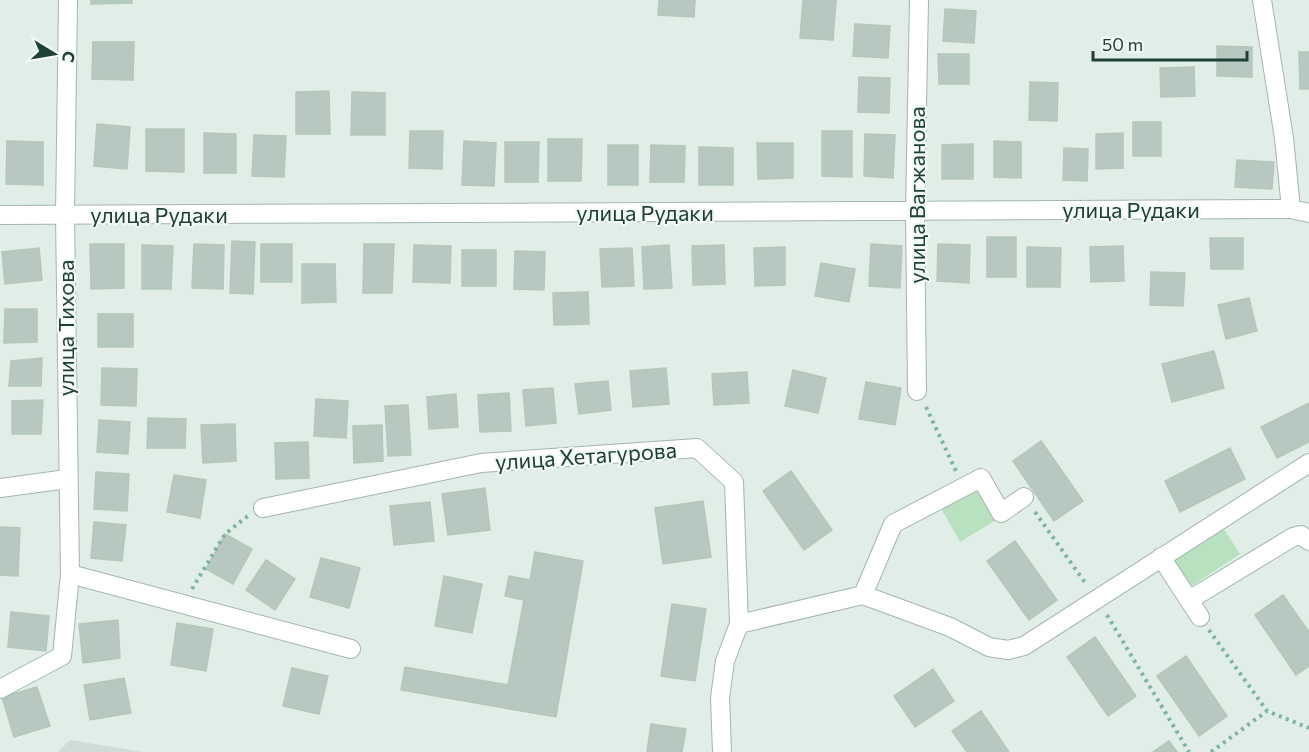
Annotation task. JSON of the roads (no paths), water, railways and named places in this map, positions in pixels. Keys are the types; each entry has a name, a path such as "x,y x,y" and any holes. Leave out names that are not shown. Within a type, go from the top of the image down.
{"street":[{"name":"улица Тихова","path":"0,689 62,656 70,574 65,215 68,0"},
{"name":"улица Вагжанова","path":"917,391 915,211 919,0"},
{"path":"1262,0 1284,138 1291,209"},
{"name":"улица Рудаки","path":"0,215 1291,209 1309,213"},
{"name":"улица Хетагурова","path":"263,508 481,463 697,448 734,482 739,624 725,661 720,698 722,752"},
{"path":"739,624 863,595 950,627 989,647 1008,650 1024,646 1309,463"},
{"path":"863,595 893,524 981,478 1000,513 1024,497"},
{"path":"0,488 67,479"},
{"path":"1189,600 1293,537 1301,535 1309,541"},
{"path":"1161,557 1200,617"},
{"path":"70,574 351,649"}]}
